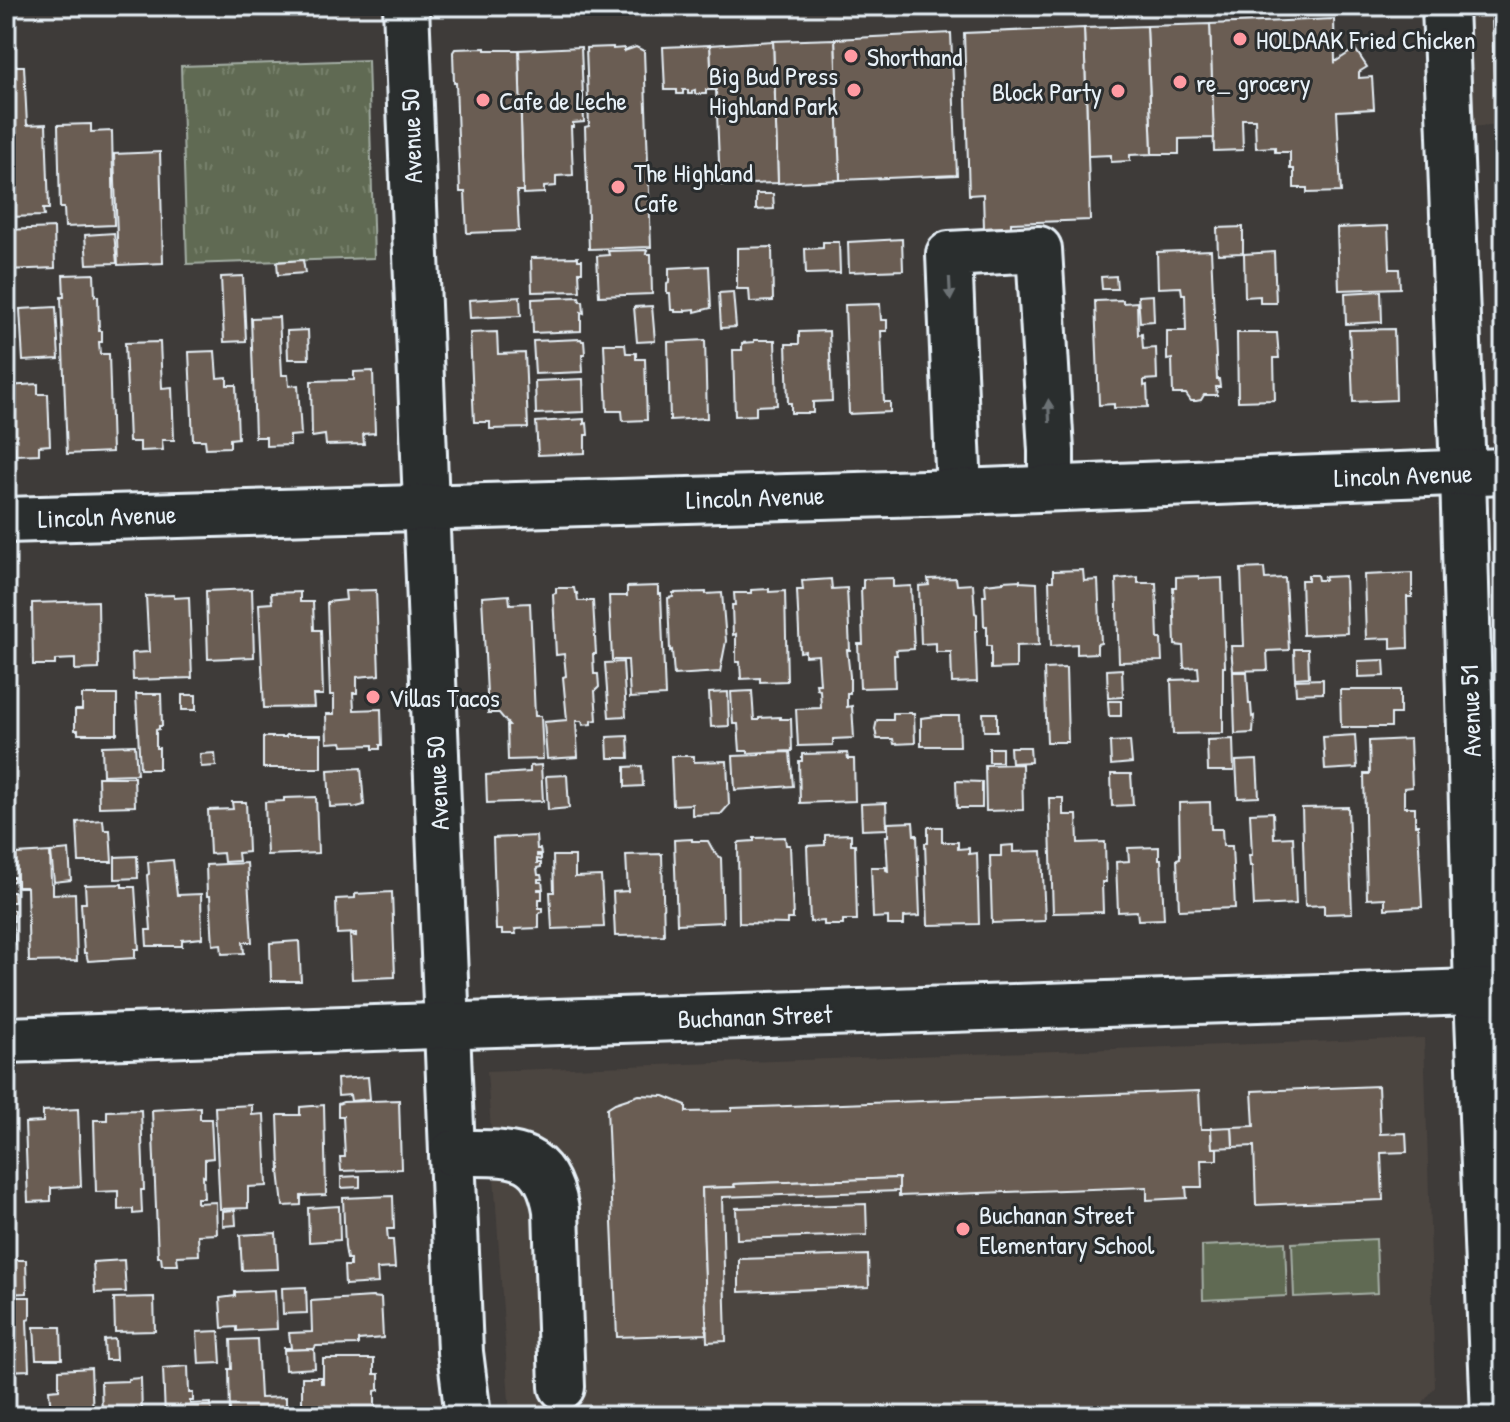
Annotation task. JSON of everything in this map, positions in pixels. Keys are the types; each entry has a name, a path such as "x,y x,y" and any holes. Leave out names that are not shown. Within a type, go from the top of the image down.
{"street":[{"name":"Avenue 50","path":"406,6 460,1352 468,1416"},
{"name":"Avenue 51","path":"1445,6 1484,472 1494,1416"},
{"path":"959,492 949,254 1039,249 1051,488"},
{"name":"Lincoln Avenue","path":"6,520 959,492 1484,472"},
{"name":"Buchanan Street","path":"6,1040 1491,992"},
{"path":"452,1153 519,1157 534,1164 552,1189 556,1210 562,1387"}],"shaded area":[{"path":"1464,6 1504,6 1504,124 1469,127"},
{"name":"Buchanan Street Elementary School","path":"1424,1038 1435,1387 1419,1408 1282,1416 510,1416 487,1071"}],"green space":[{"path":"368,60 374,258 187,264 181,66"},
{"path":"1376,1239 1378,1293 1294,1297 1292,1243"},
{"path":"1285,1242 1287,1296 1203,1300 1202,1246"}],"building":[{"path":"1492,15 1504,15 1504,115 1495,115"},
{"path":"1334,19 1335,62 1355,49 1367,67 1359,72 1359,78 1372,77 1374,109 1337,111 1341,192 1307,193 1307,188 1294,188 1290,152 1275,152 1275,147 1256,148 1255,119 1242,119 1243,150 1214,151 1210,24"},
{"name":"re_ grocery","path":"1210,24 1214,138 1179,139 1179,154 1152,154 1147,26"},
{"name":"Block Party","path":"1147,26 1152,154 1130,155 1130,161 1111,162 1111,155 1088,156 1084,28"},
{"path":"1084,28 1090,220 1011,223 1011,227 984,228 983,194 969,195 964,33"},
{"path":"951,33 957,175 840,180 835,39"},
{"path":"835,39 840,180 778,183 773,41"},
{"path":"773,41 778,183 720,185 716,90 712,90 710,45"},
{"path":"710,45 712,90 706,90 706,94 695,94 695,90 688,94 688,90 683,90 683,94 677,94 677,90 665,90 663,47"},
{"path":"581,47 584,122 573,123 571,127 573,175 556,176 556,186 544,187 544,193 523,194 519,50"},
{"name":"The Highland Cafe","path":"636,47 644,51 651,247 589,249 586,48 624,48 624,51"},
{"path":"455,49 519,50 523,191 517,191 519,231 467,233 465,192 460,192 453,52"},
{"path":"6,66 24,66 27,125 46,124 49,209 43,209 44,216 6,217"},
{"path":"91,124 91,132 112,131 114,225 65,227 64,208 60,208 58,125"},
{"path":"1498,145 1504,146 1504,167 1498,167"},
{"path":"160,152 163,263 118,265 114,154"},
{"path":"756,194 773,194 774,209 756,210"},
{"path":"1388,226 1390,269 1399,269 1400,288 1339,290 1337,228"},
{"path":"1243,227 1243,253 1218,254 1217,228"},
{"path":"54,228 55,268 6,270 6,230"},
{"path":"114,233 117,263 87,264 85,235"},
{"path":"902,239 903,270 849,272 848,242"},
{"path":"823,242 839,242 840,273 806,274 805,249 823,248"},
{"path":"772,247 773,301 750,302 749,289 737,289 737,248"},
{"path":"647,250 646,254 651,254 652,294 599,296 597,256 609,255 608,251"},
{"path":"1211,250 1217,379 1220,387 1216,387 1217,395 1204,395 1201,400 1191,401 1186,394 1173,394 1172,359 1167,360 1167,331 1186,331 1185,294 1182,294 1181,287 1158,288 1157,252"},
{"path":"1274,252 1276,303 1260,303 1260,296 1245,297 1244,254"},
{"path":"578,257 582,260 580,291 532,292 531,258"},
{"path":"303,260 305,273 278,275 277,262"},
{"path":"709,266 711,308 695,312 695,309 685,312 671,310 670,293 667,293 669,268"},
{"path":"94,274 99,331 102,331 100,354 109,354 112,452 67,454 61,297 64,297 63,275"},
{"path":"243,276 246,341 224,342 221,277"},
{"path":"1116,276 1117,289 1102,289 1101,277"},
{"path":"1381,291 1382,322 1346,324 1345,293"},
{"path":"733,292 736,327 721,328 719,293"},
{"path":"1153,295 1154,321 1140,322 1138,296"},
{"path":"520,297 521,316 470,318 469,300"},
{"path":"579,297 583,301 584,313 581,312 581,331 533,333 532,299"},
{"path":"1123,300 1123,303 1137,302 1138,335 1142,334 1143,349 1156,348 1157,379 1144,380 1148,407 1099,405 1095,301"},
{"path":"880,304 881,320 887,320 887,331 881,331 884,402 890,402 890,412 849,414 845,305"},
{"path":"652,306 655,341 637,342 634,307"},
{"path":"56,307 59,359 23,361 20,309"},
{"path":"279,317 282,375 288,375 289,386 298,385 301,435 290,436 290,445 266,446 266,437 255,437 251,318"},
{"path":"1394,329 1396,400 1353,402 1349,330"},
{"path":"308,330 309,359 288,359 287,331"},
{"path":"829,331 832,401 813,402 813,413 791,413 786,344 799,344 799,332"},
{"path":"497,332 498,354 525,353 528,428 490,429 490,422 474,422 470,333"},
{"path":"1237,333 1277,333 1279,358 1274,358 1275,400 1238,401"},
{"path":"581,339 585,354 582,354 583,372 535,374 533,341"},
{"path":"705,340 707,418 670,420 668,342"},
{"path":"775,340 777,405 756,406 756,415 735,416 733,350 742,350 742,343"},
{"path":"160,342 162,388 172,387 174,440 162,440 163,450 140,451 140,442 129,442 125,343"},
{"path":"604,344 625,344 626,353 636,353 636,359 645,359 647,420 623,421 622,411 607,411"},
{"path":"215,351 217,378 227,377 227,385 236,385 238,438 230,439 230,447 206,448 205,440 193,440 189,352"},
{"path":"373,371 375,433 363,434 364,444 326,445 325,435 312,437 311,381 354,380 354,372"},
{"path":"583,379 584,412 536,414 535,381"},
{"path":"38,384 38,394 48,394 50,445 39,446 39,454 15,455 15,447 6,447 6,386"},
{"path":"584,419 588,435 585,435 585,453 538,455 536,422"},
{"path":"1264,568 1265,579 1285,578 1289,650 1267,651 1268,670 1233,671 1231,646 1244,646 1241,569"},
{"path":"1083,570 1084,581 1098,580 1101,643 1097,644 1097,653 1077,654 1077,644 1051,646 1049,581 1053,581 1053,571"},
{"path":"1412,573 1412,597 1407,597 1408,648 1391,649 1391,638 1366,639 1364,575"},
{"path":"1308,575 1317,575 1318,580 1345,576 1347,633 1303,635 1301,580 1308,580"},
{"path":"1199,576 1200,579 1222,578 1225,667 1223,733 1173,734 1171,680 1199,679 1198,667 1184,668 1183,646 1175,645 1173,587 1176,587 1176,577"},
{"path":"1138,577 1138,583 1156,583 1162,661 1119,662 1116,579"},
{"path":"893,578 893,587 911,586 914,649 896,650 895,687 860,688 858,644 863,644 863,579"},
{"path":"956,578 957,585 973,584 977,614 977,682 952,683 951,652 936,652 936,643 921,644 919,586 929,585 928,579"},
{"path":"831,579 832,589 847,588 850,693 847,693 847,707 852,706 854,738 833,739 833,745 798,746 796,709 821,708 820,690 816,684 820,684 818,655 805,656 805,651 800,652 797,590 803,590 802,581"},
{"path":"1020,580 1037,583 1039,645 1016,646 1016,668 991,669 991,646 987,646 987,626 984,626 985,584"},
{"path":"658,586 658,594 661,594 665,696 630,698 628,660 612,660 609,596 627,596 627,587"},
{"path":"556,588 574,588 578,601 593,601 594,674 598,674 599,687 595,691 597,720 583,725 582,721 576,721 578,757 547,759 544,722 567,720 564,654 556,655 553,594"},
{"path":"252,589 254,657 208,659 206,591"},
{"path":"769,589 769,592 785,591 787,681 741,679 740,662 736,662 736,634 733,635 734,593"},
{"path":"376,590 379,675 357,677 357,693 353,693 354,710 381,709 382,745 380,749 373,749 373,745 327,743 326,714 334,714 334,695 330,695 327,602 346,600 345,591"},
{"path":"300,592 300,602 313,602 314,630 321,630 323,695 313,695 314,707 264,708 259,604 272,603 271,593"},
{"path":"673,593 722,593 726,641 720,672 674,675 668,598 673,597"},
{"path":"174,595 174,598 189,597 192,678 133,680 132,653 149,652 146,596"},
{"path":"509,595 510,604 530,603 535,716 541,716 543,759 508,760 509,725 499,713 488,713 482,597"},
{"path":"98,601 99,669 75,670 75,659 55,660 55,665 33,665 32,603"},
{"path":"1294,649 1308,649 1309,677 1295,678"},
{"path":"1384,660 1385,676 1358,677 1358,661"},
{"path":"623,662 626,716 609,717 605,663"},
{"path":"1066,668 1068,742 1047,742 1044,669"},
{"path":"1122,669 1123,697 1108,698 1107,670"},
{"path":"1233,672 1247,672 1249,704 1254,716 1253,733 1235,734"},
{"path":"1323,679 1323,693 1296,694 1295,680"},
{"path":"1340,690 1400,690 1400,714 1391,714 1391,727 1341,727"},
{"path":"752,691 754,720 791,719 792,751 740,751 738,724 733,724 731,692"},
{"path":"728,692 729,726 711,727 709,693"},
{"path":"136,694 161,694 162,726 156,730 159,769 140,769"},
{"path":"82,695 117,695 117,734 78,734 75,730 75,710 82,710"},
{"path":"182,695 196,695 196,710 182,710"},
{"path":"1108,701 1121,701 1121,716 1109,716"},
{"path":"893,713 914,713 915,743 894,744 893,739 877,739 877,720 893,720"},
{"path":"983,713 997,713 997,731 984,731"},
{"path":"959,716 960,746 921,746 921,718"},
{"path":"321,735 321,768 263,768 263,737"},
{"path":"1355,735 1357,768 1325,770 1323,737"},
{"path":"628,736 629,758 608,758 607,737"},
{"path":"1233,739 1234,771 1208,771 1207,740"},
{"path":"1410,739 1412,787 1404,788 1404,807 1415,807 1422,907 1385,909 1385,898 1367,899 1364,774 1370,774 1369,741"},
{"path":"1130,741 1132,763 1111,765 1110,742"},
{"path":"6,745 9,745 10,777 6,778"},
{"path":"135,745 137,774 103,775 102,746"},
{"path":"1010,747 1030,747 1031,762 1011,763"},
{"path":"989,748 1002,748 1002,762 989,762"},
{"path":"790,752 793,786 735,790 733,756"},
{"path":"215,753 216,766 201,767 200,754"},
{"path":"847,753 848,759 854,759 855,801 800,803 799,761 802,761 802,754"},
{"path":"671,756 694,756 694,762 727,761 729,805 721,814 692,815 692,804 673,805"},
{"path":"1257,760 1259,797 1238,798 1236,761"},
{"path":"1022,764 1023,810 986,811 985,765"},
{"path":"541,765 543,801 487,803 486,775 530,772 530,766"},
{"path":"642,766 643,786 625,787 625,767"},
{"path":"361,768 364,805 330,807 328,770"},
{"path":"1111,774 1131,774 1133,805 1112,806"},
{"path":"567,775 569,808 548,810 546,776"},
{"path":"98,777 134,777 135,806 99,807"},
{"path":"956,781 982,782 982,808 957,808"},
{"path":"316,797 318,853 267,855 265,802"},
{"path":"1049,798 1063,798 1063,815 1077,815 1078,843 1105,842 1103,912 1053,913"},
{"path":"232,802 246,802 248,852 238,853 239,861 224,862 223,853 210,854 208,810 233,809"},
{"path":"1210,802 1211,829 1222,829 1223,846 1232,846 1235,908 1179,910 1179,803"},
{"path":"886,803 887,829 862,830 861,804"},
{"path":"1348,807 1352,913 1324,914 1324,905 1305,906 1302,808"},
{"path":"1273,812 1274,838 1293,837 1296,904 1254,906 1249,855 1252,855 1250,813"},
{"path":"103,820 104,830 110,830 112,862 79,862 77,822"},
{"path":"913,822 914,835 917,835 920,916 904,917 904,925 888,925 888,917 873,918 871,867 886,867 888,871 888,823"},
{"path":"928,827 942,827 942,842 958,842 958,849 969,848 969,854 977,853 979,924 928,925 925,843 928,843"},
{"path":"851,834 851,844 855,844 857,920 843,920 843,925 810,922 807,846 825,845 825,835"},
{"path":"536,836 537,849 541,854 537,854 541,856 537,863 541,863 541,867 537,868 542,879 538,882 542,882 543,889 538,889 542,890 539,908 543,908 543,912 539,913 539,928 515,929 516,934 502,934 502,930 496,930 493,838"},
{"path":"785,837 786,845 790,845 793,919 787,919 787,924 739,923 738,844 754,841 754,838"},
{"path":"674,840 708,841 721,858 723,922 677,924"},
{"path":"1013,845 1013,852 1042,851 1045,921 992,923 990,856 1001,856 1001,846"},
{"path":"1159,847 1164,919 1138,920 1137,911 1118,912 1116,862 1129,861 1128,848"},
{"path":"69,850 71,880 54,882 51,852"},
{"path":"50,852 53,894 75,893 77,961 29,962 27,887 17,887 16,854"},
{"path":"662,854 664,935 615,936 613,892 628,891 626,855"},
{"path":"137,856 138,878 115,879 115,857"},
{"path":"553,856 575,856 575,877 601,876 604,927 552,929 550,892 554,892"},
{"path":"173,860 177,895 201,894 202,938 182,940 182,946 147,946 146,930 151,930 148,862"},
{"path":"6,863 9,863 9,877 14,877 14,881 10,882 10,892 14,892 15,902 10,902 11,910 14,910 15,944 12,945 13,952 6,956"},
{"path":"247,863 252,942 243,942 244,953 222,954 221,944 213,945 206,865"},
{"path":"122,884 122,887 135,887 139,949 135,949 135,958 88,961 84,953 81,903 86,903 85,885"},
{"path":"392,892 395,977 352,979 350,935 356,936 356,933 337,934 336,899 355,898 355,894"},
{"path":"299,941 301,981 271,981 270,943"},
{"path":"368,1077 370,1099 351,1101 350,1095 338,1096 337,1079"},
{"path":"1378,1086 1380,1134 1406,1133 1407,1152 1381,1153 1383,1200 1256,1205 1254,1146 1233,1147 1232,1127 1254,1126 1252,1091"},
{"path":"1199,1091 1201,1129 1211,1129 1212,1148 1217,1148 1217,1160 1201,1160 1202,1187 1186,1187 1187,1198 1147,1200 1147,1187 899,1196 899,1178 702,1188 707,1334 617,1337 607,1108 615,1103 639,1095 664,1096 686,1105 686,1112"},
{"path":"399,1100 401,1169 341,1171 340,1157 345,1157 343,1116 338,1116 338,1104"},
{"path":"252,1105 252,1115 264,1114 267,1186 248,1187 248,1208 220,1209 215,1107"},
{"path":"324,1105 326,1195 301,1196 301,1205 283,1206 278,1115 300,1115 300,1107"},
{"path":"200,1107 200,1119 211,1119 213,1158 205,1159 204,1198 197,1198 197,1203 216,1202 217,1234 198,1235 199,1255 177,1256 178,1265 162,1265 161,1257 158,1257 152,1110"},
{"path":"78,1109 81,1186 51,1188 51,1201 28,1202 25,1123 43,1122 43,1111"},
{"path":"141,1110 144,1190 141,1190 142,1213 133,1214 133,1209 118,1210 118,1191 96,1192 94,1120 107,1120 107,1111"},
{"path":"11,1118 13,1216 6,1216 6,1119"},
{"path":"1232,1127 1233,1147 1212,1148 1211,1128"},
{"path":"360,1176 360,1187 341,1188 341,1177"},
{"path":"899,1178 899,1191 722,1197 726,1341 707,1342 702,1188"},
{"path":"393,1196 394,1229 387,1229 388,1240 393,1240 395,1268 377,1269 378,1283 345,1285 344,1266 350,1266 350,1259 347,1259 345,1247 343,1198"},
{"path":"866,1204 867,1235 737,1239 736,1208"},
{"path":"339,1206 340,1240 309,1242 308,1208"},
{"path":"235,1210 236,1225 223,1226 223,1211"},
{"path":"276,1233 278,1269 242,1270 240,1235"},
{"path":"868,1255 869,1287 739,1292 739,1259"},
{"path":"6,1260 26,1260 27,1293 6,1294"},
{"path":"124,1260 126,1292 95,1293 93,1262"},
{"path":"306,1287 307,1313 283,1314 282,1288"},
{"path":"275,1290 277,1329 237,1331 237,1327 222,1328 220,1298 235,1296 235,1292"},
{"path":"16,1297 30,1297 30,1319 27,1320 29,1370 7,1371 9,1416 6,1416 6,1305 14,1304 16,1307"},
{"path":"154,1297 155,1331 115,1332 114,1298"},
{"path":"381,1298 383,1338 358,1340 358,1345 284,1350 291,1348 289,1333 312,1332 311,1301"},
{"path":"34,1327 61,1327 62,1359 36,1359"},
{"path":"219,1331 221,1363 199,1364 197,1332"},
{"path":"115,1339 116,1360 105,1360 104,1340"},
{"path":"257,1339 260,1398 286,1397 286,1416 230,1416 231,1340"},
{"path":"314,1349 315,1368 285,1370 284,1350"},
{"path":"323,1359 374,1359 374,1374 379,1374 375,1408 302,1408 302,1377 321,1377 323,1383"},
{"path":"188,1366 189,1393 193,1393 190,1404 211,1403 212,1416 165,1416 163,1368"},
{"path":"91,1368 93,1416 47,1416 47,1412 51,1411 49,1390 59,1389 59,1370"},
{"path":"141,1378 142,1416 102,1416 101,1382"}],"place":[{"name":"HOLDAAK Fried Chicken","path":"1240,39"},
{"name":"Shorthand","path":"851,56"},
{"name":"re_ grocery","path":"1180,82"},
{"name":"Big Bud Press Highland Park","path":"854,90"},
{"name":"Block Party","path":"1118,91"},
{"name":"Cafe de Leche","path":"483,100"},
{"name":"The Highland Cafe","path":"618,187"},
{"name":"Villas Tacos","path":"373,697"},
{"name":"Buchanan Street Elementary School","path":"963,1229"}]}
